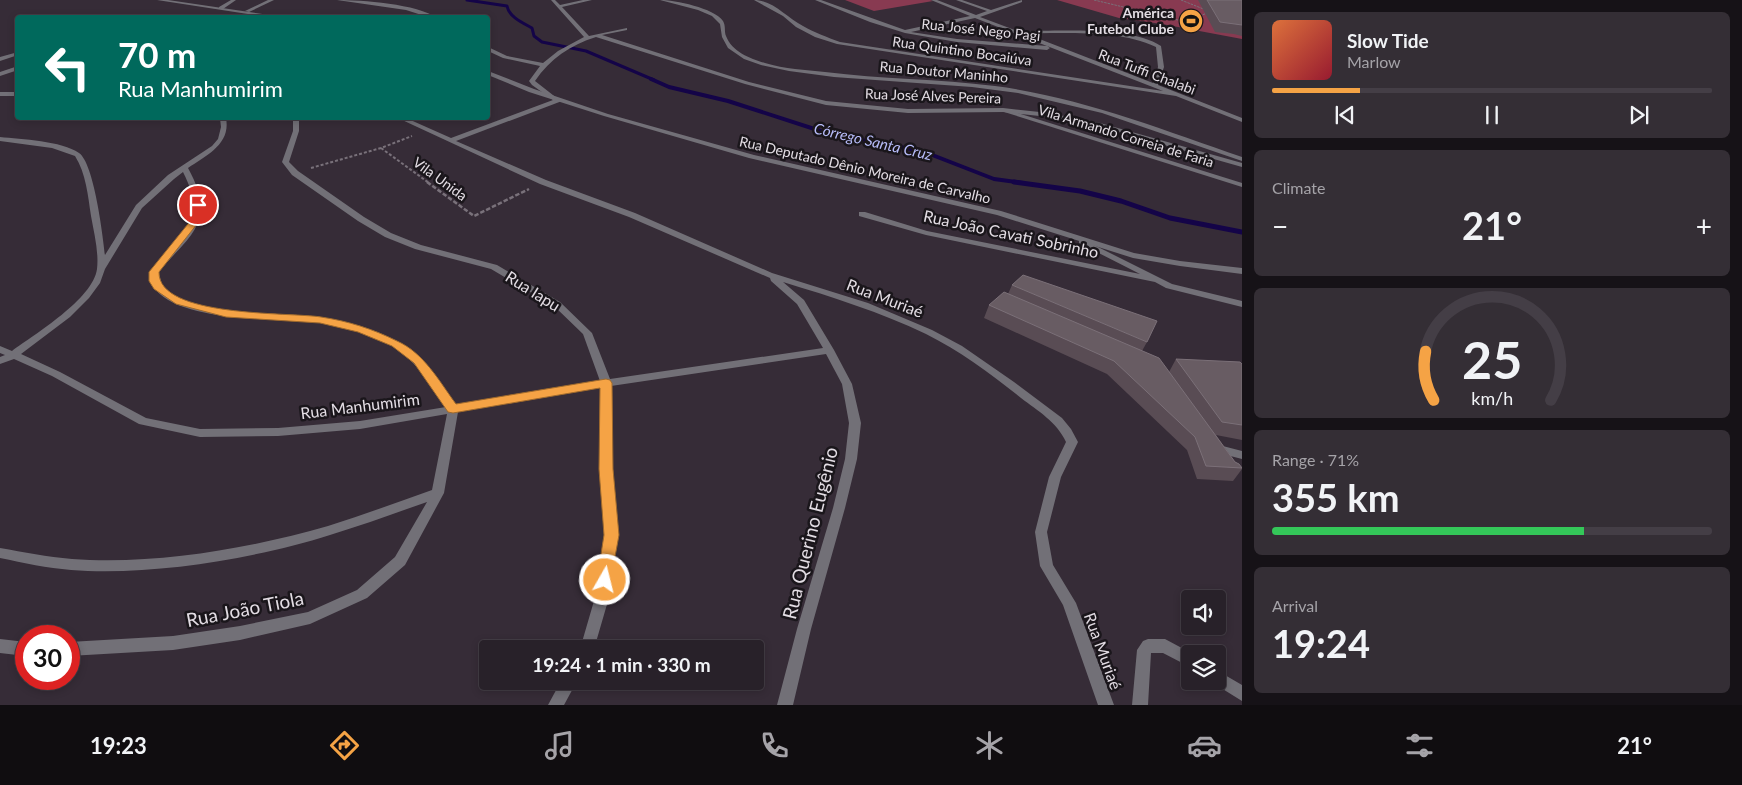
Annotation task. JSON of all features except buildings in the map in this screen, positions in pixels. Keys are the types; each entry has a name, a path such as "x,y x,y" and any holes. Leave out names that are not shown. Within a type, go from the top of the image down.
{"street":[{"path":"159,0 247,11 264,15"},
{"path":"221,8 234,0"},
{"path":"247,11 272,0"},
{"path":"339,0 418,10 428,12 432,15"},
{"path":"553,0 588,38"},
{"path":"560,6 589,0"},
{"name":"Rua Doutor Maninho","path":"662,0 714,16 724,27 723,36 730,47 740,55 762,64 817,73 1017,91 1114,114 1242,159"},
{"name":"Rua Quintino Bocaiúva","path":"756,0 785,15 798,26 817,36 839,43 1175,95"},
{"name":"Rua José Nego Pagi","path":"817,0 903,31 948,40 1058,49"},
{"name":"Rua Tuffi Chalabi","path":"933,0 1242,120"},
{"path":"958,0 990,11"},
{"path":"903,31 978,16 1020,1"},
{"path":"1000,2 1007,5"},
{"path":"558,100 532,81 545,65 561,50 574,43 596,35 624,29"},
{"path":"1013,31 1131,37 1152,42 1158,46 1161,67 1155,86"},
{"name":"Rua José Alves Pereira","path":"596,35 739,81 826,103 908,111 1003,110 1049,115 1098,124 1242,165"},
{"path":"490,51 505,57 545,65"},
{"path":"0,59 15,54"},
{"path":"0,74 15,69"},
{"name":"Rua Deputado Dênio Moreira de Carvalho","path":"490,74 525,89 647,129 758,158 1006,215 1082,241 1141,257 1242,271"},
{"path":"0,94 15,94"},
{"path":"450,141 558,100"},
{"name":"Vila Armando Correia de Faria","path":"1003,110 1121,149 1242,185"},
{"path":"0,361 12,356 74,308 93,287 101,269 139,207 156,190 184,167 205,155 221,139 224,127 223,120"},
{"path":"295,173 286,162 287,152 296,135 296,120"},
{"name":"Rua Muriaé","path":"407,120 543,182 632,215 769,275 865,305 929,332 958,348 1010,384 1058,421 1072,442 1056,477 1042,532 1047,566 1069,603 1106,705"},
{"path":"0,138 68,150 80,156 85,167 96,218 101,269"},
{"path":"184,167 191,179 195,192 198,205 196,219 154,272 154,281 157,287 179,301 226,314 320,320 361,329 396,344 418,360 453,409"},
{"name":"Rua Iapu","path":"295,173 361,219 388,235 418,247 494,267 558,304 587,333 598,356 606,383 606,469 611,535 603,594 591,640"},
{"name":"Rua João Cavati Sobrinho","path":"862,214 934,235 1154,280"},
{"path":"1082,241 1154,280 1192,293 1242,304"},
{"name":"Rua Querino Eugênio","path":"769,275 801,302 847,384 855,423 850,459 839,508 804,629 785,705"},
{"name":"Rua Manhumirim","path":"0,349 12,356 56,374 142,421 200,433 278,432 360,425 606,383 828,350"},
{"name":"Rua João Tiola","path":"80,648 173,643 240,633 310,618 362,594 400,561 438,493 453,409"},
{"path":"1226,463 1212,444 1242,455"},
{"path":"0,553 24,559 66,565 110,565 194,558 294,540 438,493"},
{"path":"0,646 15,647"},
{"path":"1140,705 1144,650 1148,646 1165,646 1181,655"},
{"path":"1226,683 1242,694"},
{"path":"556,705 564,690"}],"path":[{"path":"1094,0 1178,20 1192,19 1212,12 1192,6 1182,0"},
{"path":"295,173 381,148 429,129"},
{"name":"Vila Unida","path":"381,148 474,216 543,182"}],"shaded area":[{"path":"845,0 930,0 933,1 874,11"},
{"name":"América Futebol Clube","path":"1057,0 1242,0 1242,39 1119,18"}],"waterway":[{"name":"Córrego Santa Cruz","path":"467,0 507,6 510,13 532,28 534,36 542,42 586,51 654,80"},
{"name":"Córrego Santa Cruz","path":"651,79 669,87 728,101 833,135 922,151 994,179 1023,183"},
{"name":"Córrego Santa Cruz","path":"1014,182 1080,191 1121,201 1170,218 1242,232"}],"place":[{"name":"América Futebol Clube","path":"1191,21"}],"route":[{"path":"198,205 196,219 154,272 154,281 157,287 165,294 179,301 226,314 320,320 361,329 396,344 418,360 453,409 606,383 606,469 611,535 605,580"}]}
